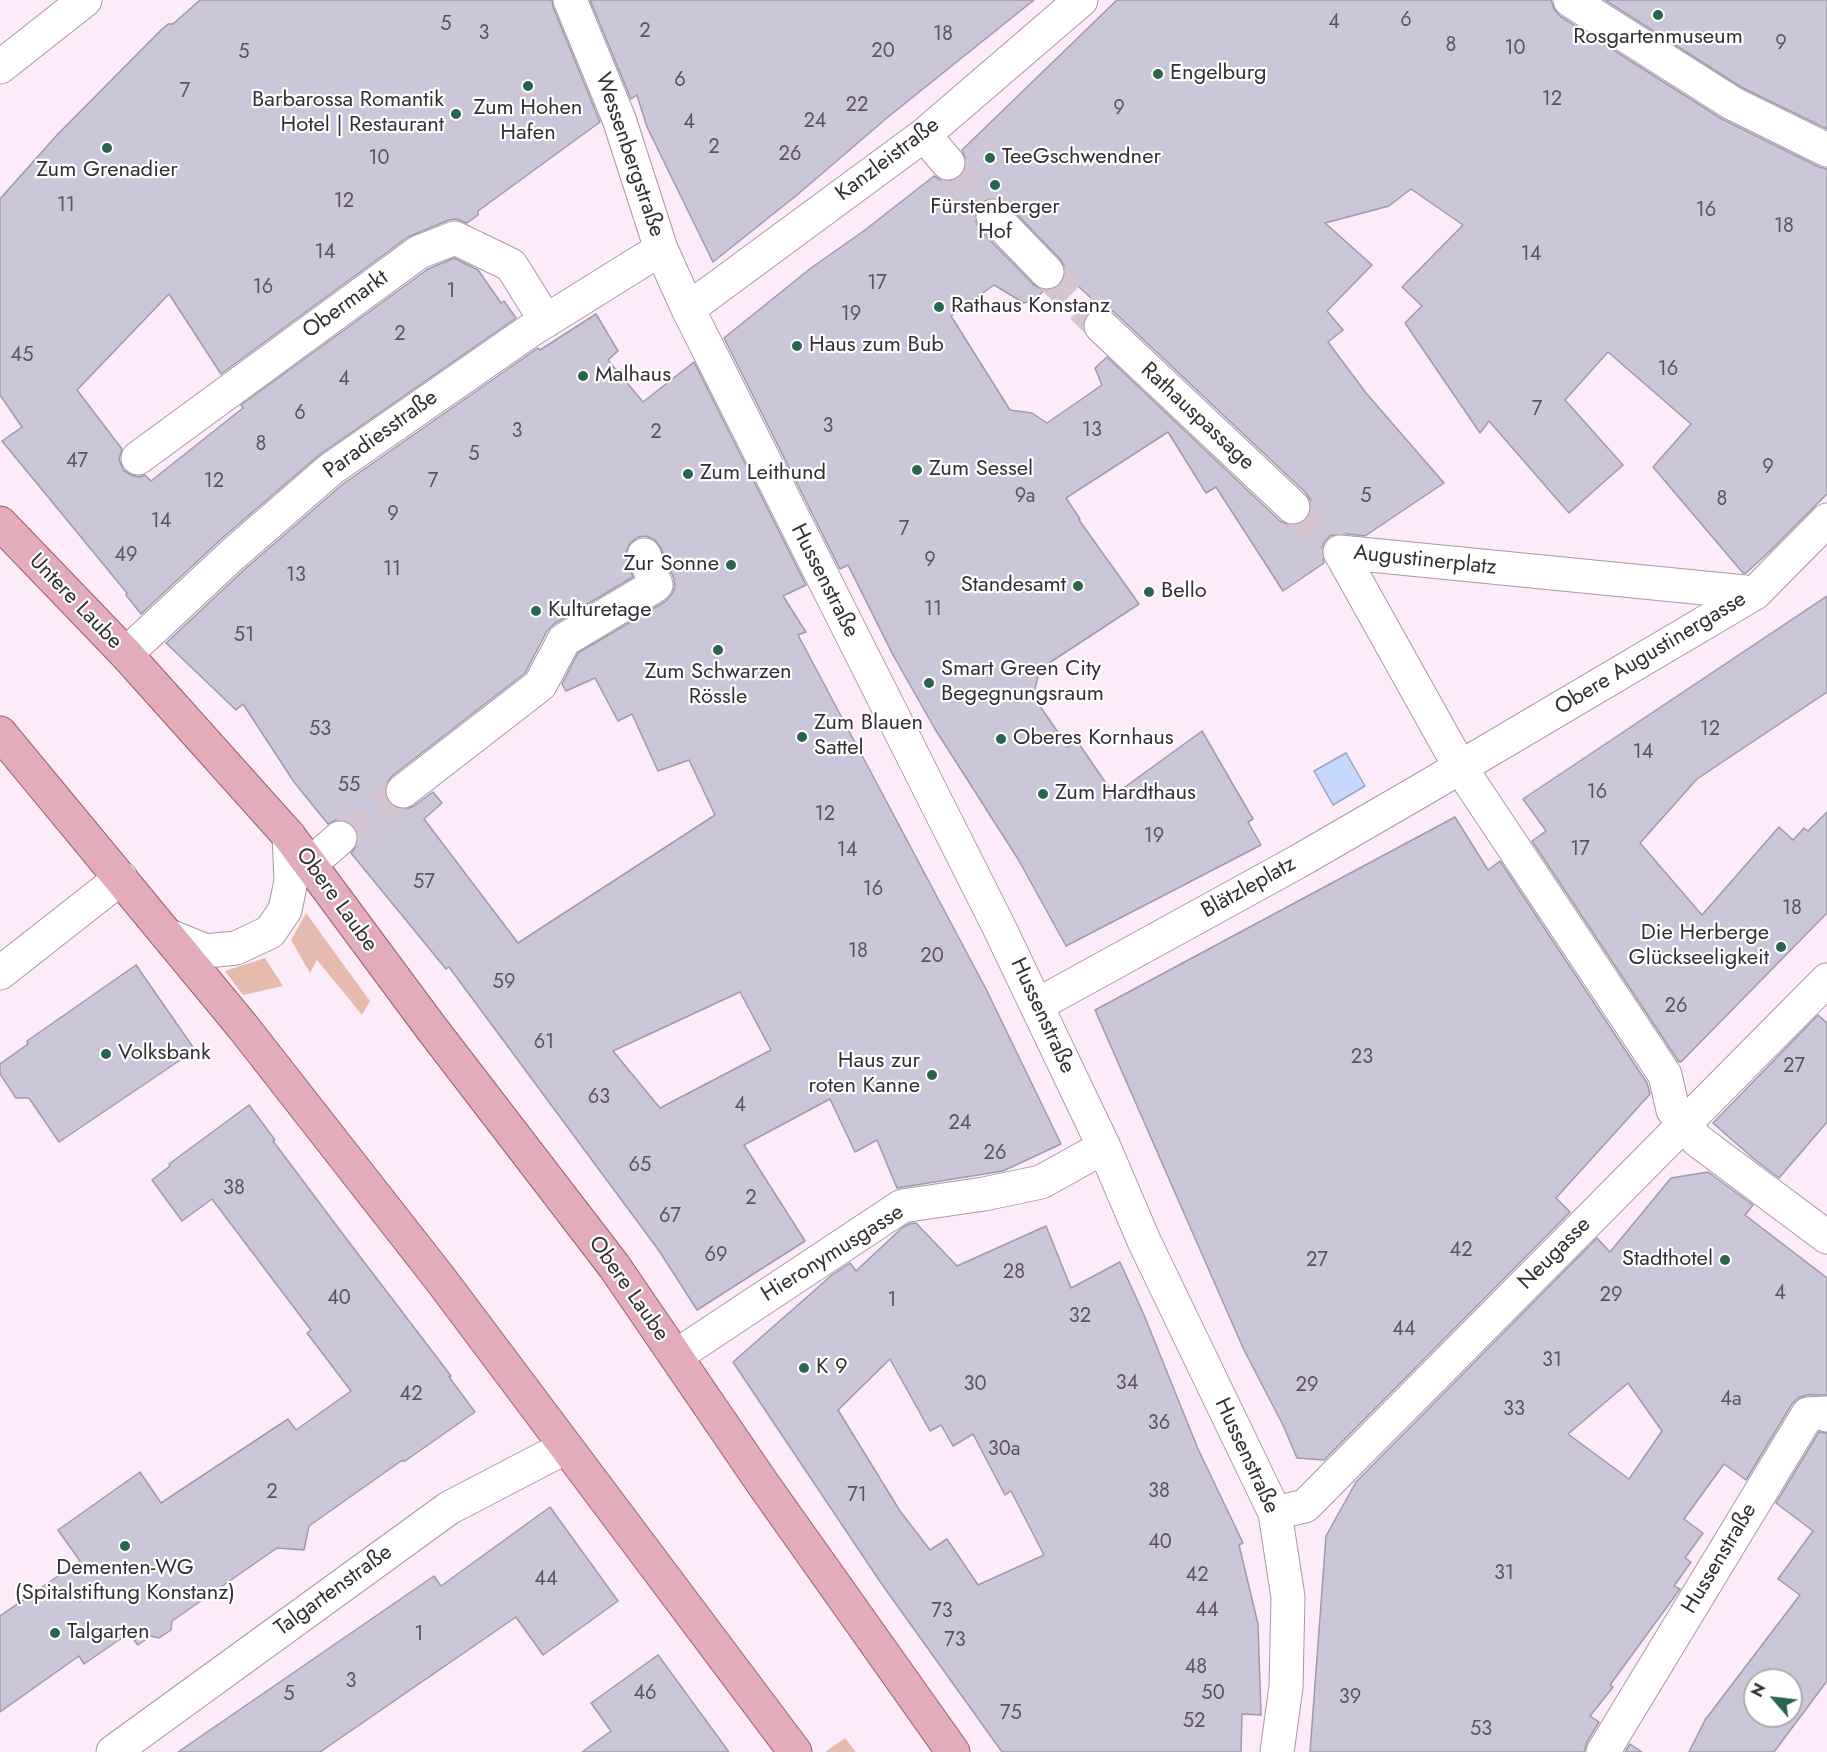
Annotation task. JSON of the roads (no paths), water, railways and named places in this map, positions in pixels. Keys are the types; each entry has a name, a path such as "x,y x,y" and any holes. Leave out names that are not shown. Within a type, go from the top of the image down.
{"main road":[{"name":"Untere Laube","path":"0,524 126,654"},
{"name":"Obere Laube","path":"126,654 289,836 436,1034 614,1266 763,1484 953,1752"},
{"name":"Obere Laube","path":"0,733 243,1027 434,1270 795,1752"}],"street":[{"path":"0,67 85,0"},
{"name":"Wessenbergstraße","path":"570,0 620,119 661,249 688,309"},
{"name":"Kanzleistraße","path":"688,309 924,135 1081,0"},
{"path":"1570,0 1732,103 1827,150"},
{"path":"924,135 948,163"},
{"path":"993,216 1047,272"},
{"name":"Obermarkt","path":"138,458 419,252 455,238 511,265 546,321"},
{"name":"Paradiesstraße","path":"126,654 232,555 331,469 531,330 661,249"},
{"name":"Hussenstraße","path":"688,309 999,927 1104,1147 1144,1241 1275,1513 1288,1597 1286,1687 1277,1752"},
{"name":"Rathauspassage","path":"1101,326 1293,507"},
{"name":"Obere Augustinergasse","path":"1460,767 1755,593 1827,520"},
{"name":"Augustinerplatz","path":"1460,767 1340,552 1755,593"},
{"path":"403,791 540,685 564,640 656,585 644,555"},
{"path":"1460,767 1665,1075 1673,1110 1684,1125 1697,1140 1827,1237"},
{"name":"Blätzleplatz","path":"1037,1005 1299,861 1460,767"},
{"name":"Obere Laube","path":"167,934 206,951 236,948 270,932 285,909 291,881 289,836"},
{"path":"309,865 340,838"},
{"path":"0,973 121,878"},
{"name":"Neugasse","path":"1275,1513 1305,1506 1827,980"},
{"name":"Hieronymusgasse","path":"676,1356 902,1206 984,1194 1041,1182 1104,1147"},
{"name":"Hussenstraße","path":"1603,1752 1808,1414 1825,1413 1827,1415"},
{"name":"Talgartenstraße","path":"113,1752 449,1508 566,1446"}],"water":[{"path":"1346,753 1365,786 1333,805 1314,771"}],"tunnel":[{"path":"948,163 993,216"},
{"path":"1047,272 1101,326"},
{"path":"1293,507 1340,552"},
{"path":"340,838 403,791"}],"place":[{"name":"Rosgartenmuseum","path":"1658,15"},
{"name":"Engelburg","path":"1158,74"},
{"name":"Zum Hohen Hafen","path":"528,86"},
{"name":"Barbarossa Romantik Hotel | Restaurant","path":"456,114"},
{"name":"Zum Grenadier","path":"107,148"},
{"name":"TeeGschwendner","path":"990,158"},
{"name":"Fürstenberger Hof","path":"995,185"},
{"name":"Rathaus Konstanz","path":"939,307"},
{"name":"Haus zum Bub","path":"797,346"},
{"name":"Malhaus","path":"583,376"},
{"name":"Zum Sessel","path":"917,470"},
{"name":"Zum Leithund","path":"688,474"},
{"name":"Zur Sonne","path":"731,565"},
{"name":"Standesamt","path":"1078,586"},
{"name":"Bello","path":"1149,592"},
{"name":"Kulturetage","path":"536,611"},
{"name":"Zum Schwarzen Rössle","path":"718,650"},
{"name":"Smart Green City Begegnungsraum","path":"929,683"},
{"name":"Zum Blauen Sattel","path":"802,737"},
{"name":"Oberes Kornhaus","path":"1001,739"},
{"name":"Zum Hardthaus","path":"1043,794"},
{"name":"Die Herberge Glückseeligkeit","path":"1781,947"},
{"name":"Volksbank","path":"106,1054"},
{"name":"Haus zur roten Kanne","path":"932,1075"},
{"name":"Stadthotel","path":"1725,1260"},
{"name":"K 9","path":"804,1368"},
{"name":"Dementen-WG (Spitalstiftung Konstanz)","path":"125,1546"},
{"name":"Talgarten","path":"55,1633"}]}
